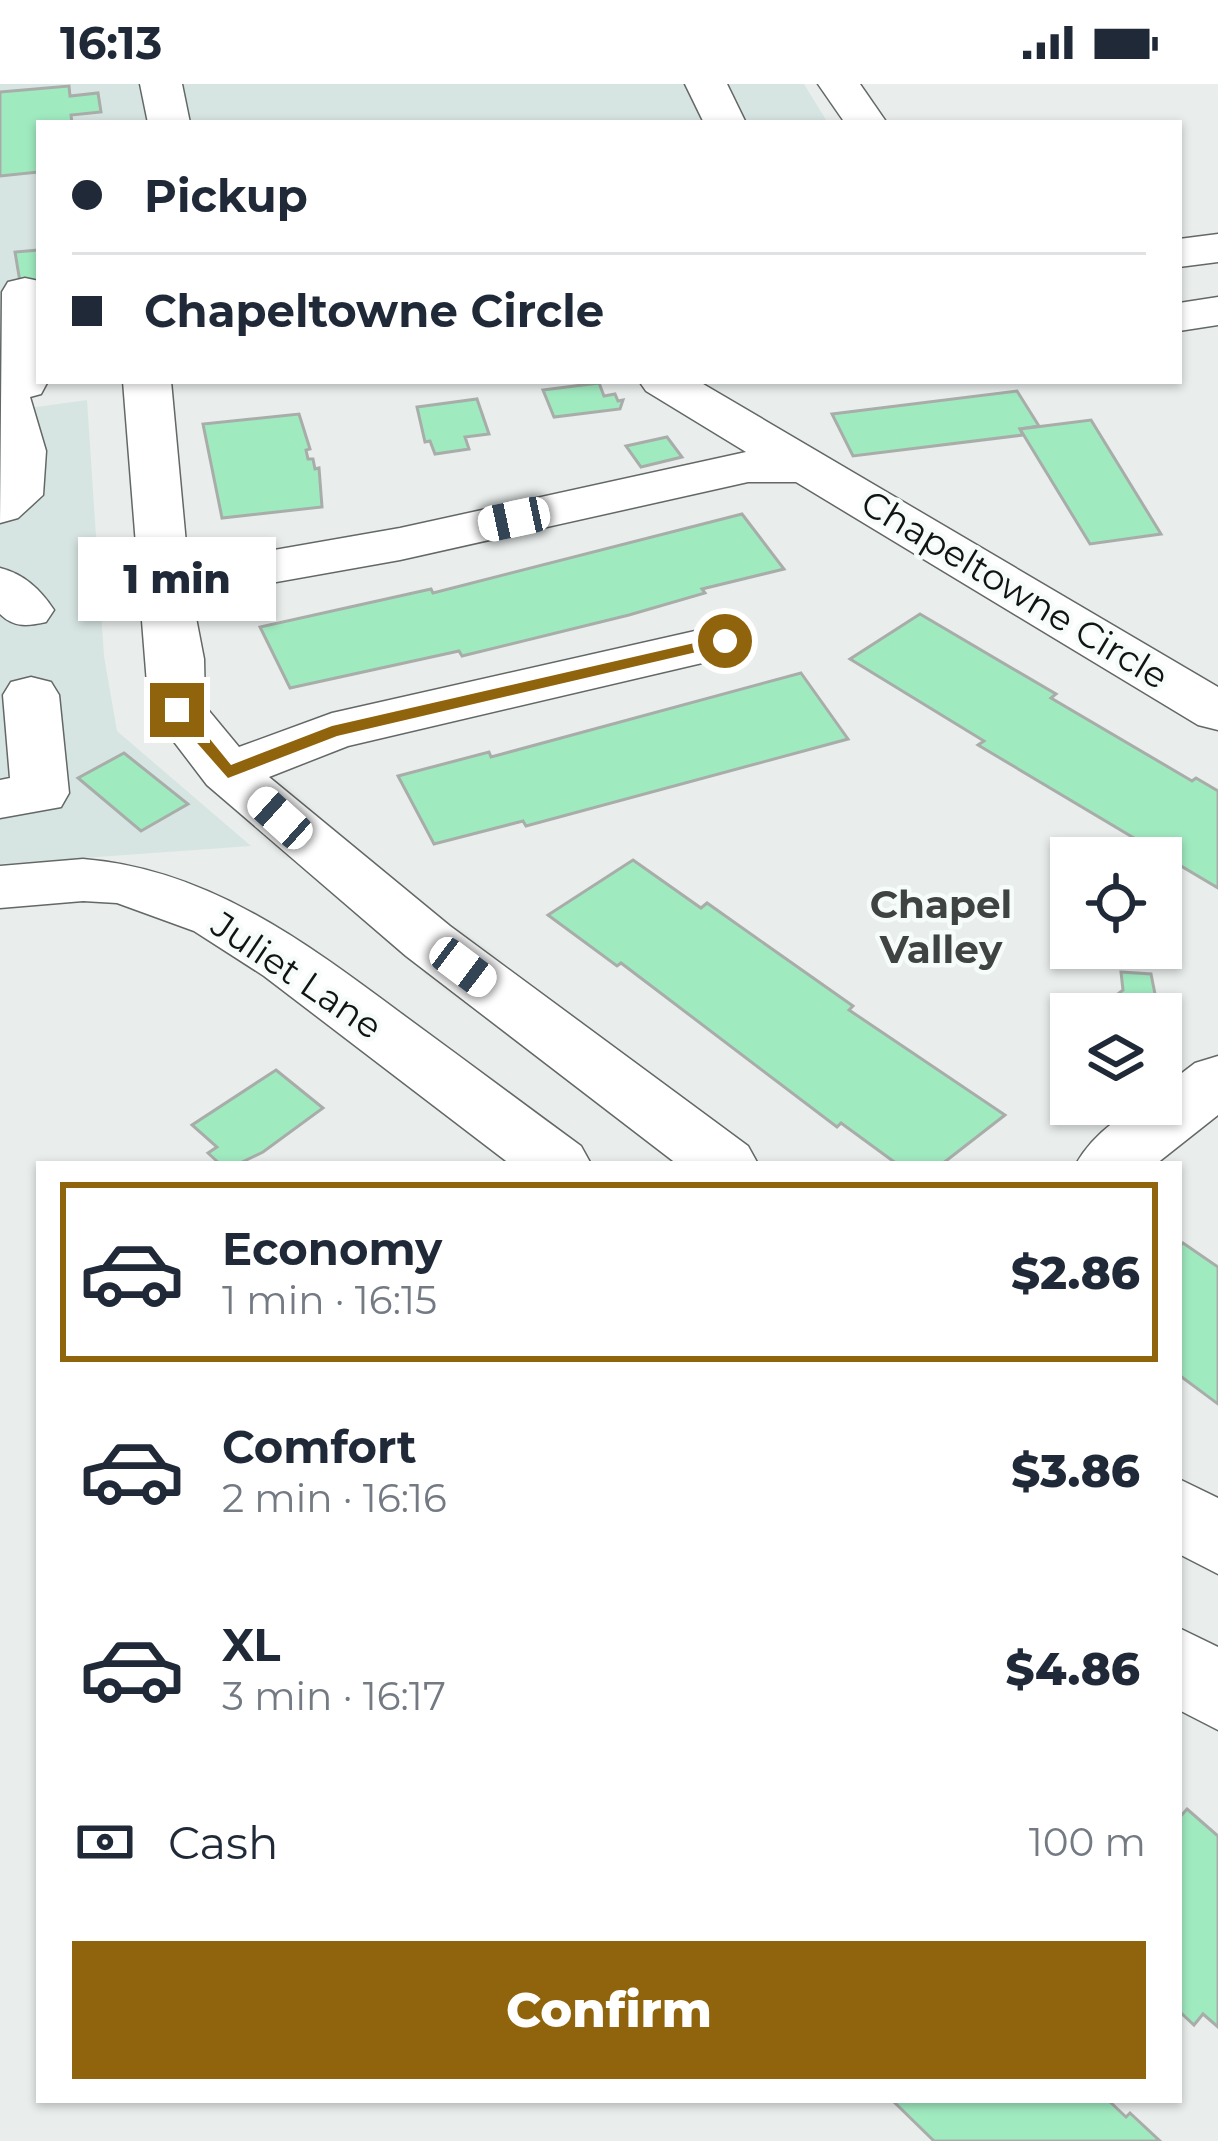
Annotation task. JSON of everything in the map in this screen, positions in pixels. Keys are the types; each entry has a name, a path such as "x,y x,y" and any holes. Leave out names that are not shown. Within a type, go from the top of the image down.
{"street":[{"path":"161,84 168,120"},
{"path":"706,84 723,120"},
{"path":"839,84 864,120"},
{"path":"1182,253 1218,248"},
{"path":"0,507 17,495 21,451 15,402 25,292"},
{"path":"1182,316 1218,311"},
{"path":"147,384 163,586 176,658 177,710 228,772 428,941 720,1161"},
{"name":"Chapeltowne Circle","path":"668,384 1218,712"},
{"path":"163,586 400,544 748,467 813,467"},
{"path":"228,772 332,731 725,641"},
{"path":"0,799 40,793 31,695"},
{"name":"Juliet Lane","path":"0,887 83,880 123,883 216,916 286,960 553,1161"},
{"path":"1114,1161 1218,1080"},
{"path":"1182,1512 1218,1540"},
{"path":"1182,1665 1218,1694"}],"shaded area":[{"path":"0,84 804,84 826,120 36,120 36,340 0,345"},
{"path":"87,400 104,656 117,731 251,846 0,864 0,412"}],"building":[{"path":"69,86 70,96 98,93 101,112 71,115 72,120 36,120 36,172 0,176 0,92"},
{"path":"36,250 36,283 20,282 15,252"},
{"path":"599,384 604,396 615,394 618,401 623,400 620,409 554,417 543,390"},
{"path":"1017,391 1039,426 1020,429 1023,435 853,456 832,414"},
{"path":"477,399 489,434 465,437 469,449 435,454 430,441 425,442 417,407"},
{"path":"299,414 310,449 306,450 308,459 319,468 322,507 222,518 203,424"},
{"path":"1091,420 1161,534 1090,544 1020,429"},
{"path":"667,437 682,457 641,467 626,446"},
{"path":"742,514 784,569 702,589 705,593 629,615 462,656 459,651 290,688 260,627 431,589 433,593"},
{"path":"920,614 1056,694 1051,698 1192,781 1196,778 1218,791 1218,888 1182,867 1182,837 1132,837 978,745 984,741 850,659"},
{"path":"801,673 848,739 526,826 523,821 434,844 398,776 489,752 491,757"},
{"path":"124,753 188,804 141,831 78,778"},
{"path":"633,860 701,908 707,903 853,1006 849,1010 1005,1115 946,1161 893,1161 841,1123 837,1127 621,963 617,966 548,915"},
{"path":"1121,972 1151,974 1155,993 1119,993"},
{"path":"276,1070 323,1108 244,1161 217,1161 208,1153 217,1147 192,1125"},
{"path":"1182,1244 1218,1267 1218,1404 1182,1377"},
{"path":"1187,1809 1218,1836 1218,2027 1203,2014 1194,2025 1182,2014 1182,1815"},
{"path":"895,2103 1111,2103 1126,2117 1130,2113 1160,2141 934,2141"}],"district":[{"name":"Chapel Valley","path":"941,926"}],"route":[{"path":"177,710 228,772 332,731 725,641"}]}
